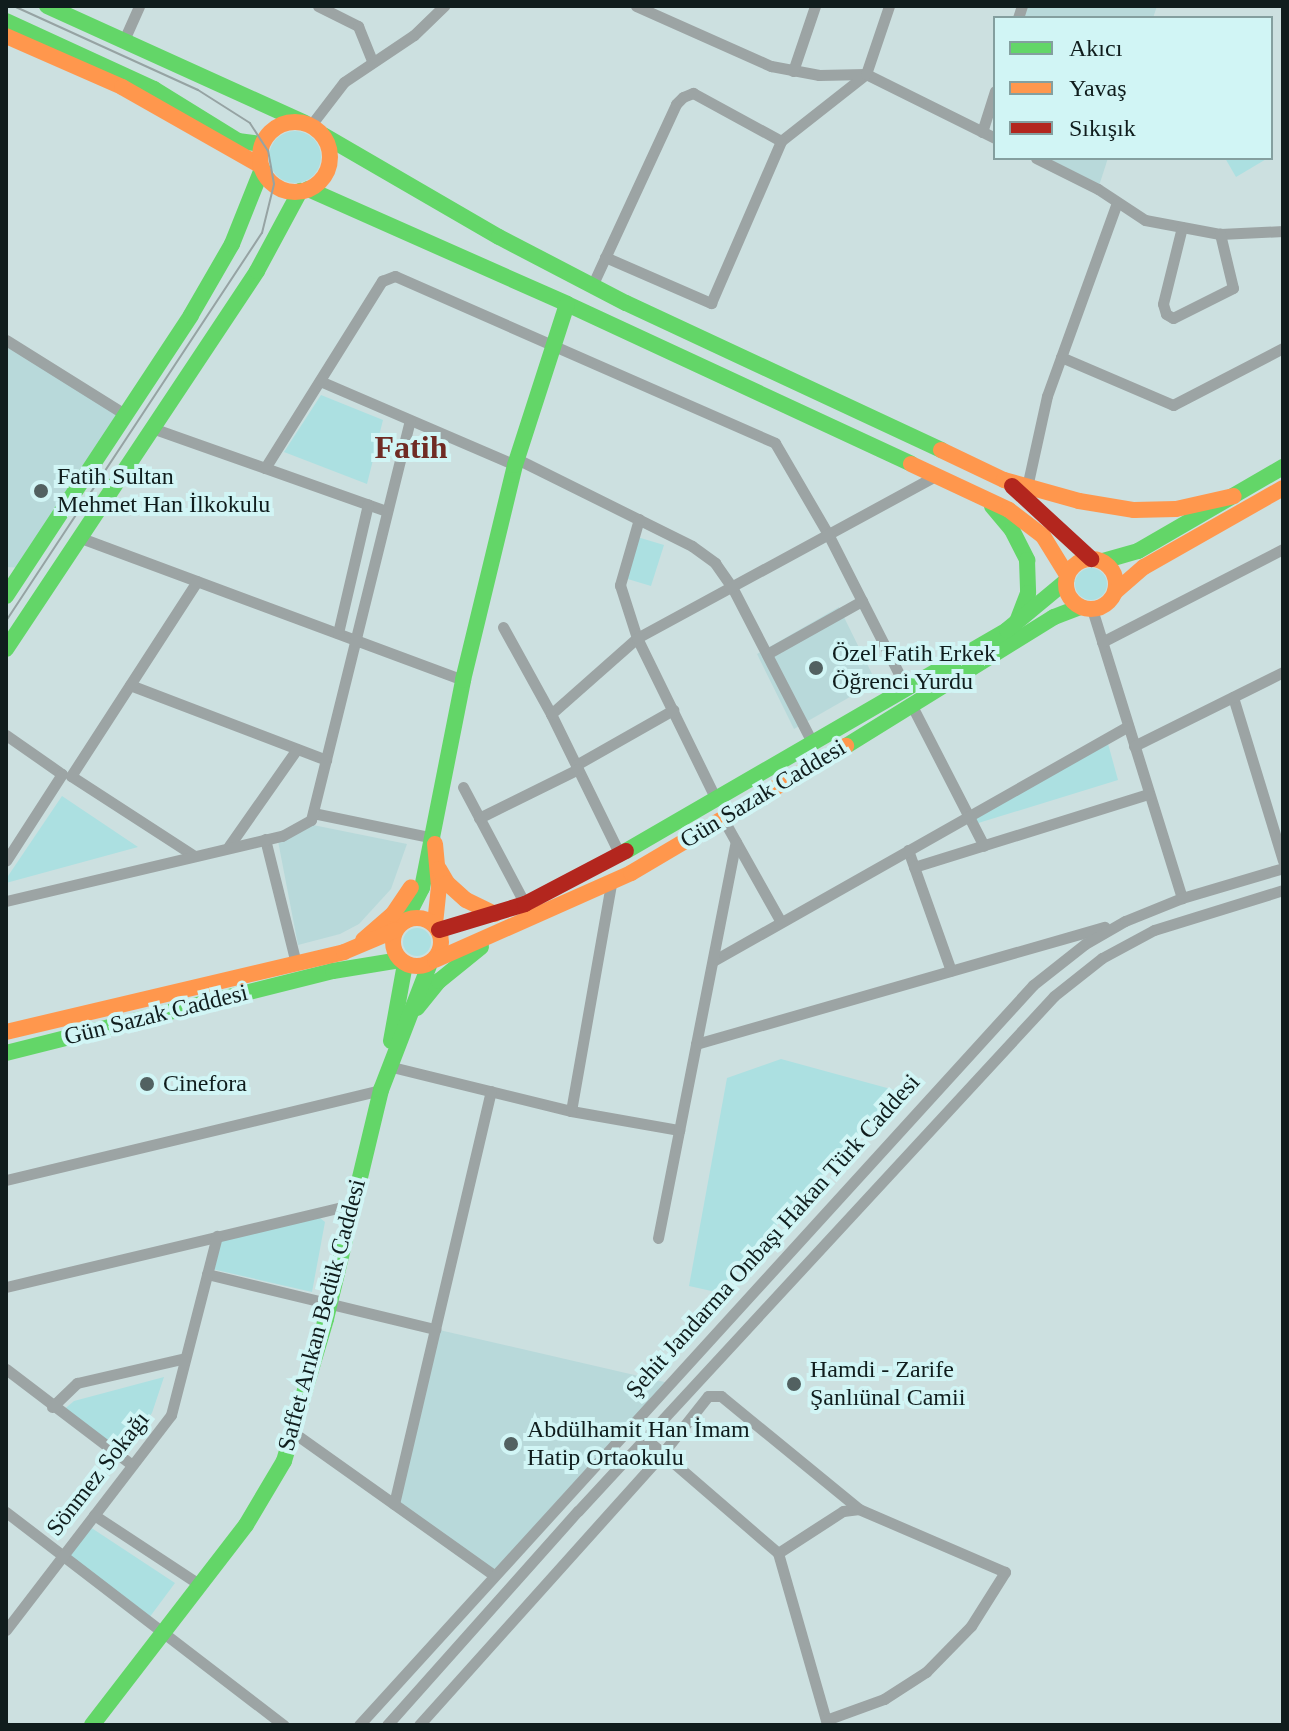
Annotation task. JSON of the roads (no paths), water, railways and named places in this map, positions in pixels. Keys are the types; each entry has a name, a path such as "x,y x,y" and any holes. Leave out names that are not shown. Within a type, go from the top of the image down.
{"street":[{"path":"47,6 313,128 444,207 592,286 1004,480 1134,510 1176,509 1234,496"},
{"path":"124,40 139,6"},
{"path":"318,6 358,26 372,61"},
{"path":"313,128 344,82 414,35 444,6"},
{"path":"636,6 754,60 793,71 835,76 866,74 993,137"},
{"path":"793,71 814,6"},
{"path":"605,257 711,303 781,141 866,74 889,6"},
{"path":"6,21 142,83 238,141 262,144"},
{"path":"6,36 122,87 262,167 279,188 304,190 567,304 988,503 1009,510 1036,529 1067,578 1068,593 1086,608 1102,642 1182,898"},
{"path":"592,286 676,104 683,97 693,93 781,141"},
{"path":"982,132 993,97"},
{"path":"6,596 225,258 262,167 262,144 271,132 283,124 313,128"},
{"path":"6,649 257,271 304,190 320,181 328,169 330,155 313,128"},
{"path":"1040,160 1098,189 1145,220 1220,234 1283,231"},
{"path":"1027,487 1047,396 1117,203"},
{"path":"1182,227 1163,304 1166,314 1173,318 1233,288 1220,234"},
{"path":"265,468 389,276 769,438 784,453 906,688"},
{"path":"432,961 418,967 403,962 394,949 401,926 422,888 463,680 516,462 567,304"},
{"path":"6,340 126,415"},
{"path":"1061,357 1173,405 1283,348"},
{"path":"320,381 410,421 516,462 700,551 715,563 732,587 812,742"},
{"path":"6,901 229,846 282,836 311,820 410,421"},
{"path":"152,428 387,511"},
{"path":"1067,578 1079,562 1138,551 1283,467"},
{"path":"551,714 637,638 933,477"},
{"path":"1004,480 1115,574 1115,592"},
{"path":"1086,608 1109,603 1115,592 1144,567 1283,488"},
{"path":"988,503 1012,530 1027,560 1028,593 1014,625"},
{"path":"338,633 368,504"},
{"path":"639,519 620,585 637,638 716,799"},
{"path":"81,538 463,680"},
{"path":"1102,642 1283,549"},
{"path":"6,574 25,568"},
{"name":"Gün Sazak Caddesi","path":"437,928 525,904 571,883 1014,625 1067,578"},
{"path":"6,861 130,685 197,581"},
{"path":"767,654 862,601"},
{"name":"Gün Sazak Caddesi","path":"432,961 611,883 912,706 1054,617 1086,608"},
{"path":"503,627 551,714 620,855"},
{"path":"1134,746 1283,672"},
{"path":"130,685 326,760"},
{"path":"1233,697 1283,861"},
{"path":"912,706 984,846"},
{"path":"479,818 577,767 673,710"},
{"path":"713,961 1128,726"},
{"path":"6,735 193,855"},
{"path":"229,846 297,749"},
{"path":"463,787 525,904"},
{"path":"914,867 1149,794"},
{"path":"313,813 434,838"},
{"path":"722,817 781,922"},
{"path":"398,1040 432,961 441,949 437,928 439,869 434,838"},
{"path":"344,952 376,930 400,906 434,838"},
{"path":"265,839 296,963"},
{"path":"658,1238 736,842"},
{"path":"908,850 951,971"},
{"name":"Şehit Jandarma Onbaşı Hakan Türk Caddesi","path":"359,1725 1004,1014 1067,957 1125,921 1182,898 1283,868"},
{"path":"439,869 447,883 466,900 495,914"},
{"path":"571,1111 611,883"},
{"name":"Şehit Jandarma Onbaşı Hakan Türk Caddesi","path":"387,1725 1016,1034 1066,985 1111,953 1154,930 1283,890"},
{"path":"401,926 424,919 437,928"},
{"path":"696,1044 1125,921"},
{"name":"Gün Sazak Caddesi","path":"6,1032 344,952 401,926"},
{"path":"398,1040 416,1009 439,981 505,930"},
{"path":"403,962 388,1066 571,1111 679,1130"},
{"name":"Gün Sazak Caddesi","path":"6,1053 333,971 403,962"},
{"name":"Saffet Arıkan Bedük Caddesi","path":"92,1725 269,1491 294,1433 381,1090 398,1040"},
{"path":"6,1180 381,1090"},
{"path":"394,1504 491,1091"},
{"path":"6,1287 351,1205"},
{"name":"Sönmez Sokağı","path":"6,1630 171,1415 217,1236"},
{"path":"207,1274 435,1329"},
{"path":"52,1407 77,1383 185,1358"},
{"path":"6,1369 132,1465"},
{"path":"419,1725 662,1454 704,1399 717,1395 859,1509 1005,1572 957,1643 926,1672 884,1699 826,1720 778,1553 662,1454 646,1439"},
{"path":"294,1433 494,1575"},
{"path":"778,1553 843,1511 859,1509"},
{"path":"6,1512 284,1725"},
{"path":"94,1515 200,1585"}],"tram line":[{"path":"6,621 262,233 274,184 268,151 250,123 198,90 14,6"}],"place":[{"name":"Fatih Sultan Mehmet Han İlkokulu","path":"41,491"},
{"name":"Özel Fatih Erkek Öğrenci Yurdu","path":"816,668"},
{"name":"Cinefora","path":"147,1084"},
{"name":"Hamdi - Zarife Şanlıünal Camii","path":"794,1384"},
{"name":"Abdülhamit Han İmam Hatip Ortaokulu","path":"511,1444"}],"district":[{"name":"Fatih","path":"411,447"}]}
